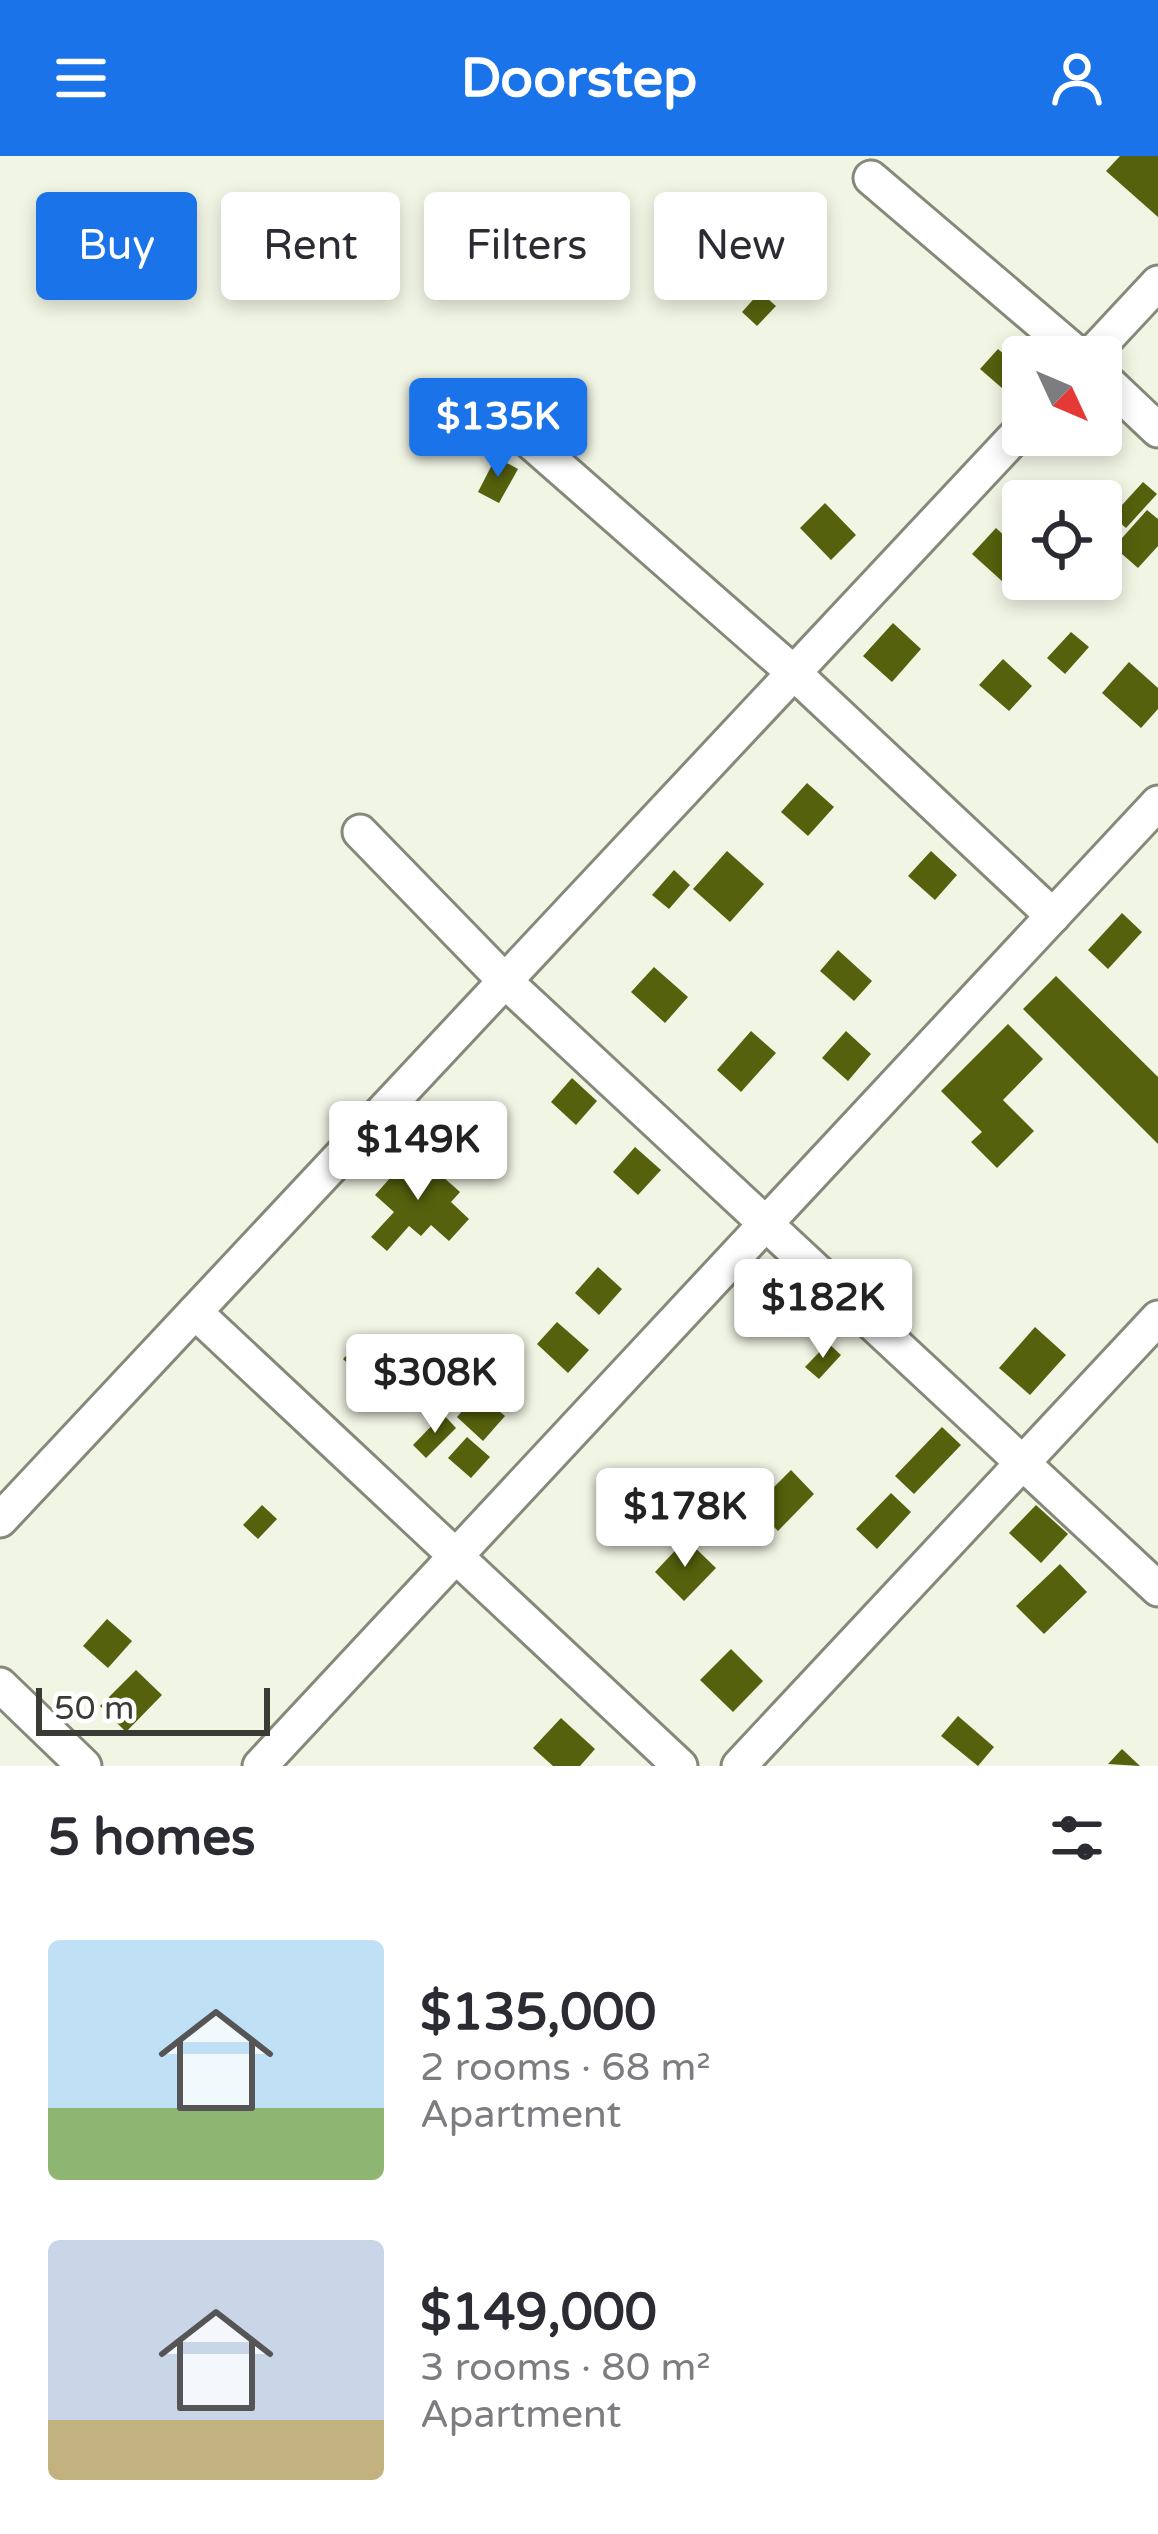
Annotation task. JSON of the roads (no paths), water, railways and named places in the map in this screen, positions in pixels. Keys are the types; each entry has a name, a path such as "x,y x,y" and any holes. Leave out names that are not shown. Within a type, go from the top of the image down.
{"street":[{"path":"871,178 1060,336"},
{"path":"1106,336 1158,283"},
{"path":"1122,396 1158,430"},
{"path":"500,415 794,673 1052,916"},
{"path":"0,1520 1002,450"},
{"path":"260,1766 1158,803"},
{"path":"360,832 505,981 1158,1589"},
{"path":"195,1312 680,1766"},
{"path":"739,1766 1158,1318"},
{"path":"0,1685 84,1766"}]}
